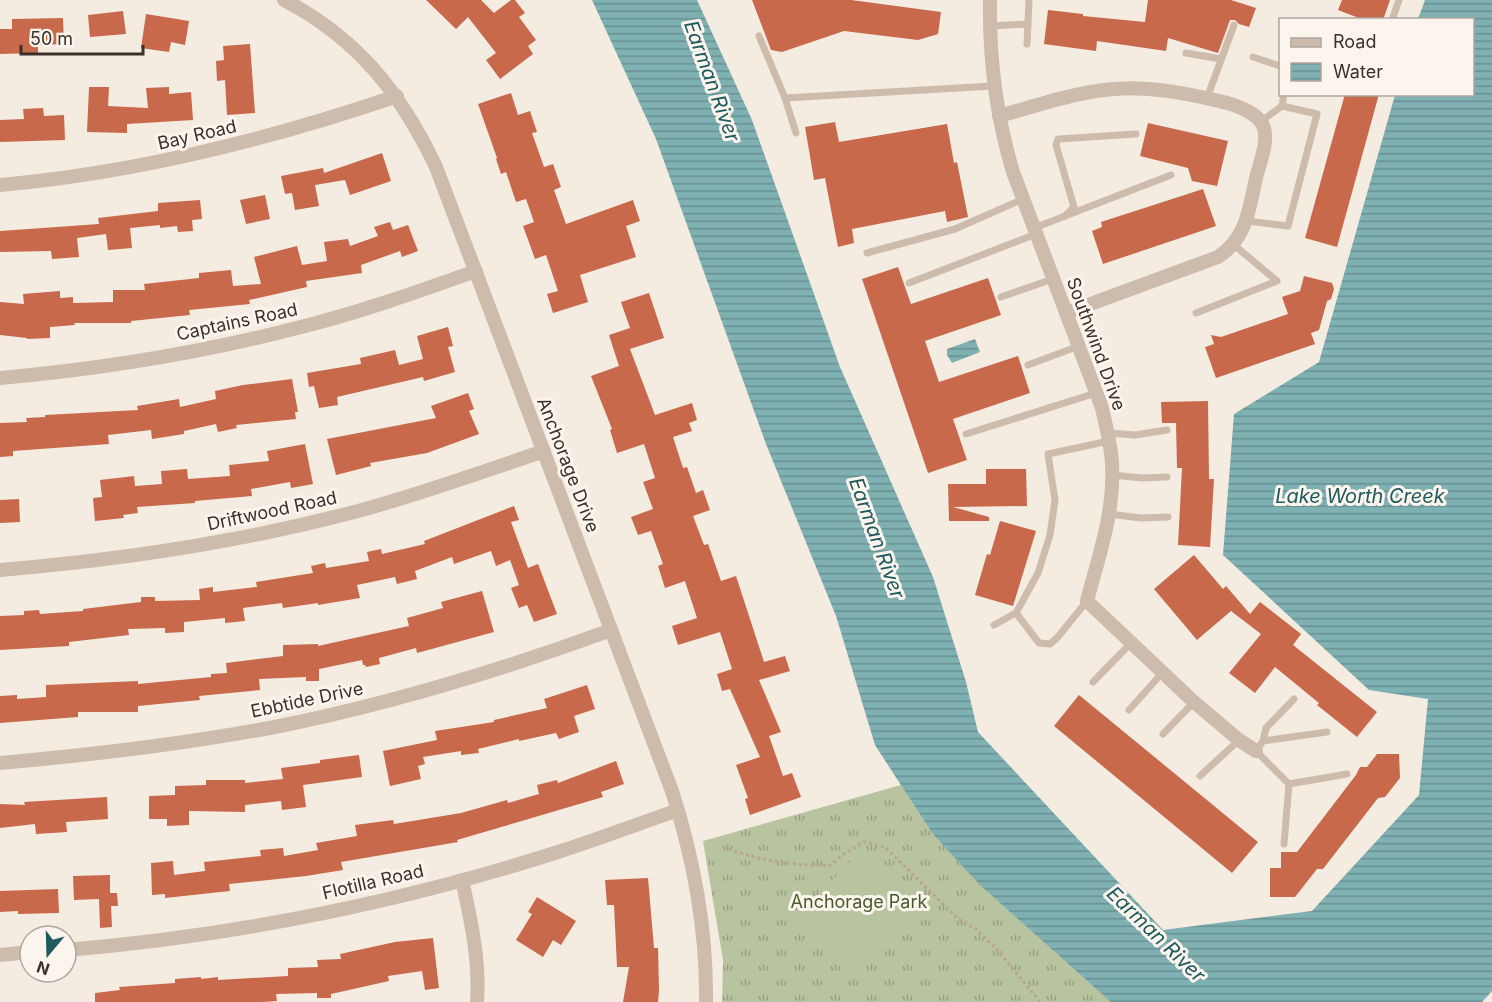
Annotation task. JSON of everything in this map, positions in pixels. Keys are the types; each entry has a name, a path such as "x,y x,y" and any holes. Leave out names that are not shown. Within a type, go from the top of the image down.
{"street":[{"name":"Anchorage Drive","path":"284,0 335,32 364,58 397,96 419,131 436,167 678,810 689,847 700,905 705,952 706,1002"},
{"name":"Southwind Drive","path":"990,0 993,87 1004,142 1096,393 1108,437 1112,475 1107,531 1087,601"},
{"path":"999,116 1088,92 1116,88 1175,91 1207,98 1230,104 1253,114 1263,126 1265,141 1246,221 1234,245 1218,257 1066,313"},
{"name":"Bay Road","path":"0,185 109,172 184,158 279,134 397,96"},
{"name":"Captains Road","path":"0,378 140,361 219,346 298,328 376,306 476,272"},
{"name":"Driftwood Road","path":"0,570 86,562 180,549 275,531 358,511 440,487 544,451"},
{"path":"1087,601 1194,702 1239,740 1260,746"},
{"name":"Ebbtide Drive","path":"0,763 177,744 276,726 374,704 460,681 611,630"},
{"name":"Flotilla Road","path":"78,949 181,937 274,922 377,901 462,880 557,852 678,810"},
{"path":"462,880 472,927 477,968 477,1002"},
{"path":"0,955 18,953"}],"lane":[{"path":"1027,44 1029,0"},
{"path":"1393,18 1399,0"},
{"path":"990,26 1028,24"},
{"path":"1207,98 1234,25"},
{"path":"759,36 785,98 796,133"},
{"path":"1186,53 1221,59"},
{"path":"1253,57 1279,65"},
{"path":"785,98 993,87"},
{"path":"1260,122 1282,106 1284,96"},
{"path":"1246,221 1288,226 1317,114 1282,106"},
{"path":"1065,216 1074,207 1056,145 1058,139 1136,134"},
{"path":"909,283 1035,231 1065,216 1171,175"},
{"path":"867,253 954,229 1023,199"},
{"path":"1196,313 1277,281 1234,245"},
{"path":"1001,297 1053,279"},
{"path":"1028,365 1079,346"},
{"path":"966,434 1096,393"},
{"path":"994,625 1016,613 1038,573 1050,535 1055,500 1048,454 1108,437 1167,430"},
{"path":"1112,475 1142,478 1167,477"},
{"path":"1109,514 1141,518 1167,517"},
{"path":"1016,613 1039,643 1050,644 1087,601"},
{"path":"1093,682 1132,642"},
{"path":"1129,710 1163,672"},
{"path":"1260,746 1266,728 1294,699"},
{"path":"1163,734 1194,702"},
{"path":"1260,746 1327,732"},
{"path":"1200,776 1239,740"},
{"path":"1260,746 1289,784 1284,844"},
{"path":"1289,784 1347,774"}],"path":[{"path":"723,847 753,858 773,862 830,866 845,853 864,842 885,847 958,919 976,930 992,945 1040,1002"}],"green space":[{"name":"Anchorage Park","path":"901,785 932,833 1115,1002 722,1002 723,960 703,841"},
{"path":"863,848 923,905 861,970 800,914"}],"water":[{"name":"Lake Worth Creek","path":"592,0 697,0 752,120 840,367 933,577 966,682 978,732 1163,930 1312,911 1419,795 1428,699 1369,690 1223,555 1234,414 1319,362 1395,96 1474,96 1474,18 1418,18 1425,0 1492,0 1492,991 1482,1002 1111,1002 980,885 932,833 875,745 836,616 766,444 656,139"},
{"path":"975,339 980,352 952,363 947,355 947,349"}],"building":[{"path":"426,0 481,0 494,13 511,0 515,0 525,13 519,17 536,40 528,46 533,54 500,79 486,60 496,53 468,17 456,29"},
{"path":"752,0 851,0 941,12 938,34 918,40 844,31 782,52 771,50"},
{"path":"1148,0 1231,0 1256,8 1249,27 1230,20 1218,53 1168,38 1166,51 1097,41 1096,51 1044,44 1048,10 1145,22"},
{"path":"1342,0 1390,0 1384,18 1359,18 1338,10"},
{"path":"123,11 126,34 90,37 88,15"},
{"path":"146,14 189,21 185,45 171,42 169,52 141,48"},
{"path":"63,18 64,44 38,45 38,53 0,54 0,29 12,29 12,19"},
{"path":"250,44 255,113 227,115 225,80 217,81 216,61 224,60 223,46"},
{"path":"89,87 109,87 108,106 148,108 146,88 169,87 169,94 191,92 193,120 127,124 127,133 87,132"},
{"path":"511,93 518,115 530,111 537,132 532,133 544,167 553,164 561,187 554,190 566,224 633,200 640,221 626,226 636,257 580,275 588,302 553,313 547,294 558,291 546,255 535,259 523,226 534,222 526,199 516,202 506,172 501,174 478,104"},
{"path":"1344,96 1378,96 1337,247 1305,238"},
{"path":"43,108 44,116 64,115 65,140 0,142 0,120 24,119 23,109"},
{"path":"835,122 839,142 947,124 968,217 947,222 945,211 852,229 854,243 838,247 825,178 814,180 805,127"},
{"path":"1148,123 1228,141 1217,186 1192,181 1188,168 1140,156"},
{"path":"382,153 391,181 350,195 345,180 315,185 319,206 295,210 292,193 285,194 281,176 323,168 324,173"},
{"path":"1203,189 1216,226 1103,264 1092,231 1102,227 1101,222"},
{"path":"265,195 270,219 246,224 240,200"},
{"path":"200,200 202,219 192,220 193,231 178,232 177,226 160,228 160,225 130,228 132,248 108,250 106,234 77,238 79,257 52,259 51,251 0,252 0,231 99,224 98,218 158,211 158,203"},
{"path":"390,222 393,230 408,225 418,251 402,257 400,251 361,265 362,273 306,281 307,287 249,300 250,304 189,310 190,315 131,321 131,323 74,323 75,325 50,327 50,338 27,339 0,335 0,302 24,304 23,294 60,291 60,298 73,297 73,303 113,302 113,290 145,290 144,284 199,278 199,273 231,270 233,286 261,284 254,257 297,246 302,265 327,261 324,242 348,239 350,246 378,236 374,227"},
{"path":"898,267 911,304 988,278 1001,315 925,341 939,382 1018,356 1030,393 953,419 967,460 928,473 862,279"},
{"path":"1304,276 1332,283 1334,289 1331,299 1327,301 1319,330 1311,333 1315,344 1216,378 1205,347 1214,344 1211,335 1221,337 1288,314 1282,297 1300,291"},
{"path":"649,293 664,338 630,349 655,415 692,403 697,420 689,423 692,431 673,437 683,468 687,467 696,493 703,490 710,510 693,516 704,545 708,544 721,581 736,576 764,662 785,656 790,671 759,680 781,732 769,736 783,776 792,773 801,797 750,815 745,799 748,798 736,765 760,757 730,689 722,691 717,674 732,669 720,632 678,645 672,626 697,618 685,581 665,588 658,566 663,564 651,531 638,535 631,517 653,509 643,482 655,478 644,444 617,453 610,430 612,429 591,376 619,366 609,335 630,328 621,302"},
{"path":"448,327 453,346 448,347 455,372 424,381 423,377 337,397 338,405 319,408 314,386 309,387 307,373 361,364 360,358 395,350 399,365 423,359 417,336"},
{"path":"292,379 298,412 295,412 296,419 236,425 237,428 218,432 216,424 184,431 184,434 152,439 151,430 108,435 109,444 13,451 13,456 0,457 0,423 27,422 26,418 45,417 45,415 138,410 137,406 179,399 180,407 216,399 215,391"},
{"path":"468,393 474,409 469,411 479,434 427,453 370,463 371,466 336,475 327,439 436,418 431,406"},
{"path":"1208,401 1209,479 1214,479 1210,547 1178,545 1182,468 1177,468 1176,423 1162,423 1161,402"},
{"path":"305,444 313,484 291,488 290,482 251,489 252,496 137,507 138,513 123,515 124,518 95,521 93,498 102,497 100,480 134,476 135,486 162,484 161,471 187,469 188,479 230,476 229,465 269,461 267,451"},
{"path":"986,469 1026,469 1027,506 953,507 989,517 989,521 949,521 948,484 986,484"},
{"path":"19,499 20,522 0,523 0,500"},
{"path":"514,506 519,520 511,522 528,568 538,564 557,614 534,622 527,605 519,608 511,588 519,585 510,560 496,566 491,551 454,564 452,557 415,571 417,579 397,584 395,577 357,585 360,598 283,608 282,603 243,608 245,621 225,623 225,618 184,622 184,632 165,633 165,628 128,629 129,635 69,642 69,646 0,650 0,616 24,615 24,611 39,610 40,614 83,611 83,609 141,602 141,597 155,597 155,601 200,600 199,589 213,587 213,592 257,587 256,582 313,573 311,566 325,563 326,568 369,561 367,552 381,549 382,554 425,544 424,541"},
{"path":"1000,521 1036,531 1013,606 975,595"},
{"path":"1194,555 1223,589 1226,586 1250,614 1260,602 1301,634 1293,645 1377,712 1357,737 1275,667 1255,693 1229,673 1261,634 1231,611 1197,640 1154,589"},
{"path":"482,591 494,632 417,653 416,648 379,658 380,664 366,667 362,660 319,669 319,681 306,681 306,677 259,679 260,690 199,696 200,700 138,706 138,712 78,712 78,717 0,723 0,696 17,695 17,699 46,697 46,685 138,681 138,684 211,677 211,674 227,673 226,663 283,656 283,645 318,644 318,646 409,626 407,618 443,608 441,602"},
{"path":"587,685 595,709 574,716 579,732 559,739 556,733 519,741 519,739 478,749 479,753 461,755 461,751 423,757 425,764 418,766 421,779 390,786 383,751 437,740 435,731 494,722 494,720 547,708 544,699"},
{"path":"1079,695 1258,842 1232,873 1054,726"},
{"path":"1377,754 1399,754 1400,778 1385,797 1378,798 1323,869 1317,869 1295,897 1270,897 1270,868 1281,868 1281,852 1297,852 1360,767 1367,767"},
{"path":"359,755 362,777 303,785 306,807 282,810 281,801 245,805 245,812 189,811 189,825 167,826 167,819 149,819 149,796 175,795 175,786 206,785 206,780 245,780 245,783 283,779 281,768"},
{"path":"616,761 624,784 601,792 603,797 457,840 458,842 341,862 343,870 229,884 230,891 165,898 165,894 152,895 151,863 173,861 174,875 205,871 204,862 261,856 260,850 283,848 284,856 318,850 316,843 357,836 355,825 393,820 394,824 461,813 507,800 508,803 539,794 537,785 557,780 558,783"},
{"path":"107,797 108,819 66,822 67,832 36,834 35,824 0,828 0,804 25,805 24,802"},
{"path":"110,875 110,893 117,893 118,906 111,906 112,927 100,928 99,899 74,900 73,876"},
{"path":"648,878 654,948 658,948 658,1002 623,1002 629,967 617,967 614,905 607,905 605,880"},
{"path":"58,889 59,913 0,912 0,891"},
{"path":"537,897 576,921 561,945 553,940 543,957 516,940 532,914 528,912"},
{"path":"433,938 439,988 425,990 422,971 388,976 389,981 331,994 331,998 317,998 317,993 276,994 277,1001 263,1002 95,1002 95,993 120,990 119,987 175,983 175,979 218,977 218,980 288,976 288,968 318,967 317,960 341,959 340,954 395,942"}],"water label":[{"name":"Earman River","path":"712,81"},
{"name":"Earman River","path":"877,538"},
{"name":"Earman River","path":"1156,934"}]}
